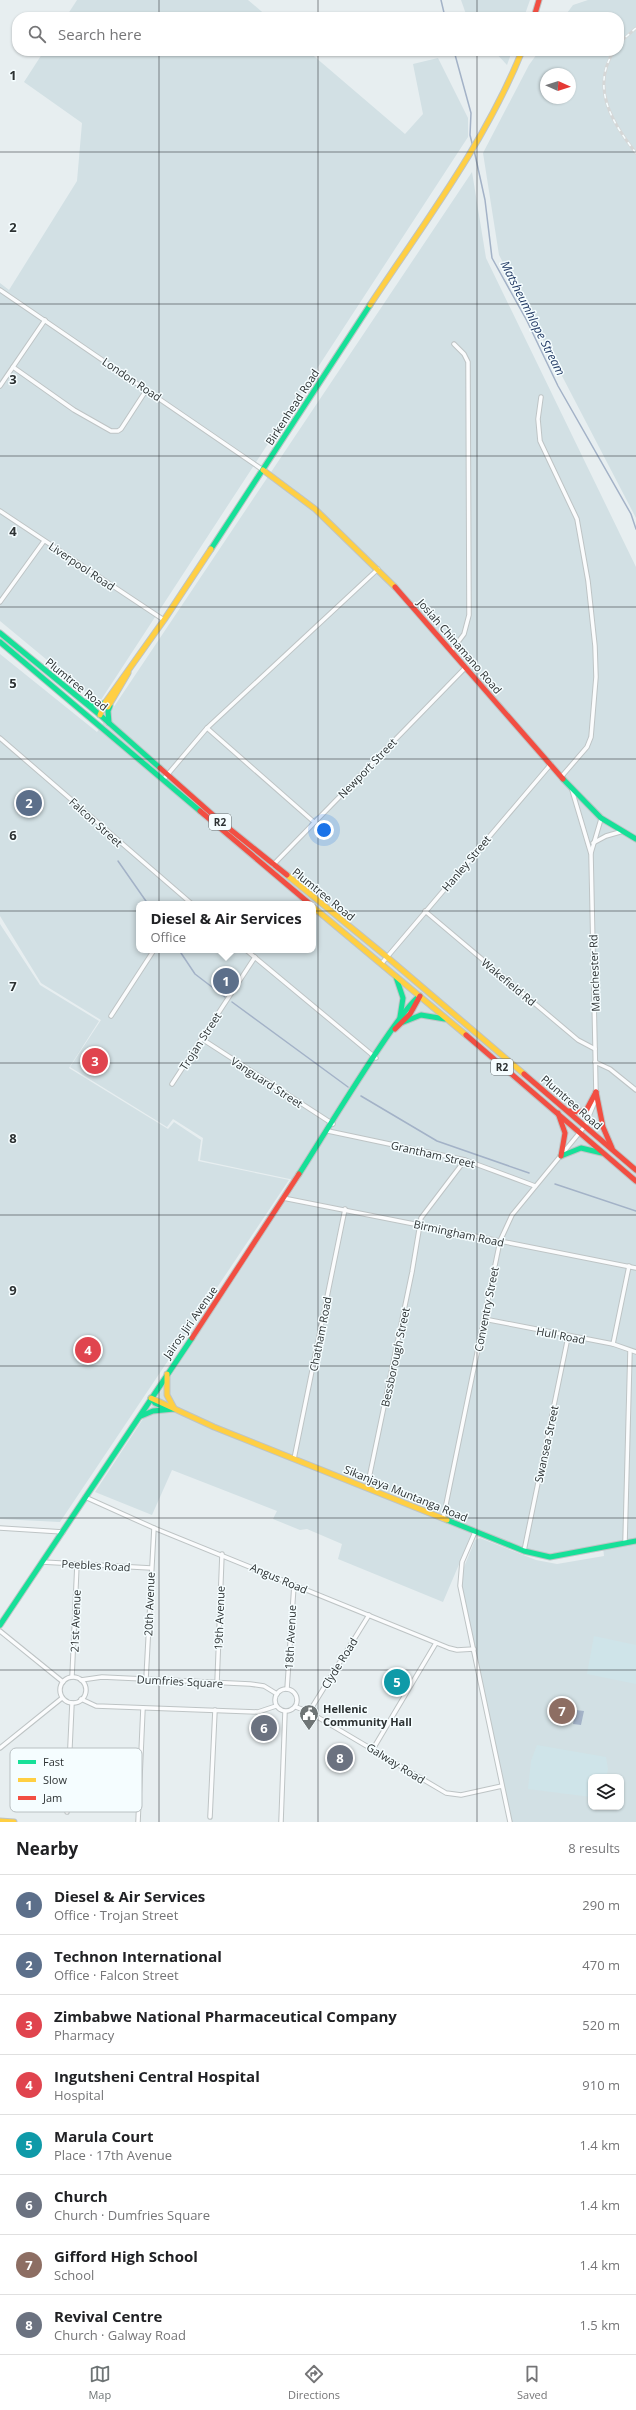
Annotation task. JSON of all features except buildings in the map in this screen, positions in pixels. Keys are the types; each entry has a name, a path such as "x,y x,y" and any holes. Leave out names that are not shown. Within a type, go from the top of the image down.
{"main road":[{"path":"536,12 540,0"},
{"name":"Birkenhead Road","path":"100,715 263,470 471,152 511,78 520,56"},
{"name":"Josiah Chinamano Road","path":"263,470 315,509 378,569 452,650 572,789 601,819 620,832 636,839"},
{"name":"Plumtree Road","path":"0,633 100,715 273,866 416,981 636,1170"},
{"name":"Plumtree Road","path":"0,642 104,732 306,901"},
{"path":"83,701 96,704 108,704 109,723"},
{"path":"84,714 100,715 104,732"},
{"name":"Plumtree Road","path":"316,909 394,973 557,1111 636,1181"},
{"path":"394,973 400,985 403,998 400,1017"},
{"path":"395,1028 419,1001 420,996 416,981"},
{"path":"395,1028 400,1017 415,998 420,996 434,998"},
{"path":"401,1023 422,1015 436,1016 448,1020"},
{"name":"Jairos Jiri Avenue","path":"0,1625 138,1417 233,1278 283,1198 395,1028"},
{"path":"568,1111 586,1111 596,1092"},
{"path":"596,1092 603,1127 613,1150"},
{"path":"557,1111 566,1133 561,1156"},
{"path":"561,1156 574,1148 583,1147 605,1154"},
{"path":"138,1417 152,1411 175,1409 167,1395 167,1374"},
{"name":"Sikanjaya Muntanga Road","path":"151,1398 294,1459 524,1551 550,1557 636,1541"},
{"path":"0,1821 14,1822"}],"street":[{"name":"London Road","path":"0,290 263,470"},
{"path":"0,386 45,320"},
{"path":"452,650 464,634 469,616 468,362 464,354 454,344"},
{"path":"13,367 74,410 112,431 118,431 121,429 147,390"},
{"path":"541,397 538,419 540,441 577,518 588,581 595,646 594,712 591,737 587,747 562,776"},
{"name":"Liverpool Road","path":"0,511 164,620"},
{"path":"0,602 44,541"},
{"path":"163,780 207,728 378,569"},
{"name":"Newport Street","path":"268,870 466,667"},
{"path":"207,728 314,822"},
{"name":"Falcon Street","path":"0,738 186,900"},
{"name":"Hanley Street","path":"382,963 551,764"},
{"path":"572,789 590,854"},
{"path":"590,854 601,819"},
{"path":"593,843 606,836 620,832"},
{"name":"Manchester Rd","path":"585,1126 593,1110 596,1092 590,854"},
{"name":"Wakefield Rd","path":"425,911 578,1040 595,1049"},
{"path":"111,1016 152,953"},
{"path":"249,953 376,1058"},
{"name":"Trojan Street","path":"172,1084 255,958"},
{"name":"Vanguard Street","path":"202,1039 333,1124"},
{"path":"595,1062 610,1069 636,1090"},
{"name":"Conventry Street","path":"443,1519 500,1241 506,1225 535,1186 585,1126"},
{"name":"Grantham Street","path":"328,1131 465,1160 535,1186"},
{"name":"Bessborough Street","path":"367,1488 412,1272 419,1225 425,1212 465,1160"},
{"name":"Birmingham Road","path":"283,1198 345,1209 636,1268"},
{"name":"Chatham Road","path":"294,1459 345,1209"},
{"path":"613,1344 629,1266"},
{"name":"Hull Road","path":"484,1319 568,1337 613,1344 636,1352"},
{"name":"Swansea Street","path":"524,1551 568,1337"},
{"path":"625,1543 630,1351"},
{"name":"Angus Road","path":"85,1497 154,1528 222,1554 294,1585 436,1642 457,1650 474,1649"},
{"path":"0,1528 63,1532"},
{"name":"20th Avenue","path":"146,1679 150,1568 154,1528"},
{"path":"475,1532 462,1562 460,1572 462,1593 510,1822"},
{"name":"19th Avenue","path":"217,1682 222,1554"},
{"name":"Peebles Road","path":"42,1562 150,1568"},
{"name":"21st Avenue","path":"72,1677 77,1564"},
{"name":"18th Avenue","path":"287,1689 294,1585"},
{"name":"Clyde Road","path":"310,1712 369,1615"},
{"path":"0,1631 63,1682"},
{"path":"373,1749 436,1642"},
{"path":"72,1677 80,1680 85,1690 81,1699 72,1703 62,1698 60,1690 63,1682 72,1677"},
{"name":"Dumfries Square","path":"80,1680 91,1677 217,1682 264,1686 277,1694"},
{"path":"287,1689 296,1694 298,1700 296,1707 291,1711 285,1712 276,1706 275,1700 277,1694 287,1689"},
{"path":"0,1748 62,1698"},
{"path":"81,1699 91,1705 143,1708 258,1712 276,1706"},
{"path":"70,1748 72,1703"},
{"name":"Galway Road","path":"296,1707 310,1712 446,1793 460,1795 502,1786"},
{"path":"141,1748 143,1708"},
{"path":"210,1817 215,1710"},
{"path":"281,1822 285,1712"},
{"path":"138,1812 138,1822"}],"shaded area":[{"path":"77,0 248,0 262,12 69,12"},
{"path":"461,0 530,0 526,12 465,12"},
{"path":"588,0 636,0 636,518 499,255 483,153 529,65 535,56 624,56 624,12 568,12 573,5"},
{"path":"41,56 314,56 405,134 423,114 413,64 438,58 468,118 468,137 99,703 0,621 0,283 9,290 77,181 82,123 24,82"},
{"path":"499,56 510,56 507,65"},
{"path":"472,172 486,258 636,567 636,1822 512,1822 462,1585 462,1572 475,1540 480,1538 536,1560 557,1564 604,1556 603,1547 550,1555 522,1549 474,1529 443,1602 338,1559 342,1544 307,1529 300,1530 273,1519 277,1511 172,1470 152,1515 95,1492 299,1181 200,1160 203,1138 173,1119 167,1127 70,1067 101,1020 41,983 0,916 0,654 97,732"},
{"path":"0,924 40,985 99,1021 69,1068 168,1129 174,1122 201,1140 198,1161 289,1180 60,1522 0,1519"},
{"path":"594,1636 636,1645 636,1684 587,1674"},
{"path":"537,1745 606,1757 608,1769 607,1774 588,1774 588,1797 528,1789 531,1761"}],"water":[{"path":"576,1710 584,1711 581,1725 573,1724"}],"waterway":[{"name":"Matsheumhlope Stream","path":"441,0 444,12"},
{"name":"Matsheumhlope Stream","path":"455,56 471,113 470,135 473,147"},
{"name":"Matsheumhlope Stream","path":"474,150 485,200 492,258 527,321 558,386 631,514 636,529"},
{"path":"118,861 146,901"},
{"path":"181,953 195,974 225,997"},
{"path":"232,1002 348,1087"},
{"path":"361,1096 437,1141 529,1173"},
{"path":"555,1184 636,1211"}],"railway":[{"path":"624,39 636,28"},
{"path":"612,56 607,65 604,78 604,92 607,105 619,130 636,153"}],"traffic: fast":[{"path":"211,549 370,305"},
{"path":"0,633 100,715 160,768"},
{"path":"0,642 200,811"},
{"path":"87,702 96,705 105,703"},
{"path":"109,723 108,711 110,706"},
{"path":"563,779 601,818 636,839"},
{"path":"396,977 403,998 400,1017"},
{"path":"299,1174 396,1023 420,996"},
{"path":"401,1023 421,1015 445,1019"},
{"path":"561,1156 581,1148 602,1153"},
{"path":"0,1625 192,1338"},
{"path":"151,1398 155,1403 166,1408"},
{"path":"141,1416 153,1411 174,1409"},
{"path":"447,1520 524,1551 550,1557 636,1541"}],"traffic: slow":[{"path":"370,305 432,213 472,150 507,85 520,56"},
{"path":"263,470 315,509 395,587"},
{"path":"100,715 105,703 164,620 211,549"},
{"path":"108,707 128,673"},
{"path":"287,875 387,957 524,1074"},
{"path":"316,910 466,1035"},
{"path":"167,1374 167,1395 174,1408"},
{"path":"151,1398 214,1427 447,1520"},
{"path":"0,1821 14,1822"}],"traffic: jam":[{"path":"535,12 539,0"},
{"path":"395,587 563,779"},
{"path":"160,768 221,822 287,875"},
{"path":"200,811 306,901"},
{"path":"395,1029 410,1014 420,996"},
{"path":"466,1035 636,1181"},
{"path":"524,1074 636,1170"},
{"path":"596,1092 603,1127 612,1148"},
{"path":"569,1111 580,1112 587,1109 596,1092"},
{"path":"558,1113 565,1133 561,1156"},
{"path":"192,1338 299,1174"}],"place":[{"name":"Technon International","path":"29,803"},
{"name":"Diesel & Air Services","path":"226,981"},
{"name":"Zimbabwe National Pharmaceutical Company","path":"95,1061"},
{"name":"Ingutsheni Central Hospital","path":"88,1350"},
{"name":"Marula Court","path":"397,1682"},
{"name":"Gifford High School","path":"562,1711"},
{"name":"Church","path":"264,1728"},
{"name":"Hellenic Community Hall","path":"309,1731"},
{"name":"Revival Centre","path":"340,1758"}]}
